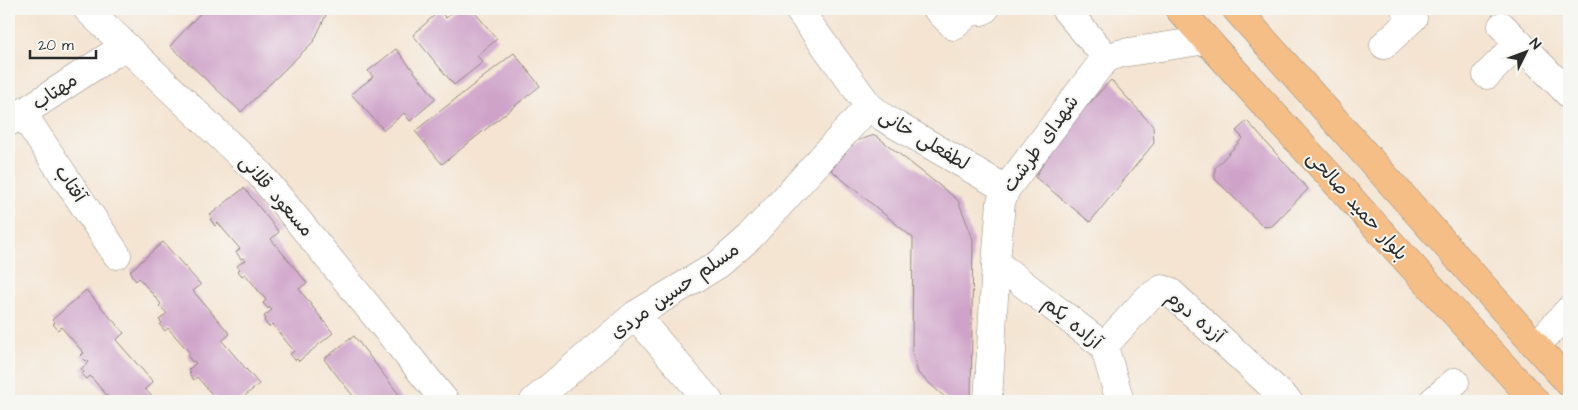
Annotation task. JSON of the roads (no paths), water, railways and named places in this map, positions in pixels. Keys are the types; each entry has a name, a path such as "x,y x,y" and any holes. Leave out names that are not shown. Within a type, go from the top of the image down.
{"main road":[{"name":"بلوار حمید صالحی","path":"1179,9 1535,401"},
{"path":"1207,40 1243,11 1569,383"}],"street":[{"name":"مسعود قلانی","path":"87,9 259,173 445,401"},
{"name":"لطفعلی خانی","path":"798,9 869,106 884,118 1006,189"},
{"path":"937,9 954,26 968,12 985,9"},
{"path":"1065,9 1108,58 1122,53 1207,40"},
{"path":"1384,45 1413,18 1405,9"},
{"path":"1487,75 1510,35 1569,94"},
{"name":"مهتاب","path":"16,118 125,46"},
{"name":"شهدای طرشت","path":"988,401 1001,202 1006,189 1096,69 1108,58"},
{"name":"مسلم حسین مردی","path":"534,401 635,315 719,264 734,252 750,237 869,106"},
{"name":"آفتاب","path":"16,118 117,255"},
{"name":"آزاده یکم","path":"996,263 1104,346 1120,401"},
{"name":"آزده دوم","path":"1104,346 1147,299 1162,289 1169,291 1288,401"},
{"path":"1536,346 1569,310"},
{"path":"635,315 708,401"},
{"path":"1432,401 1455,382"}]}
